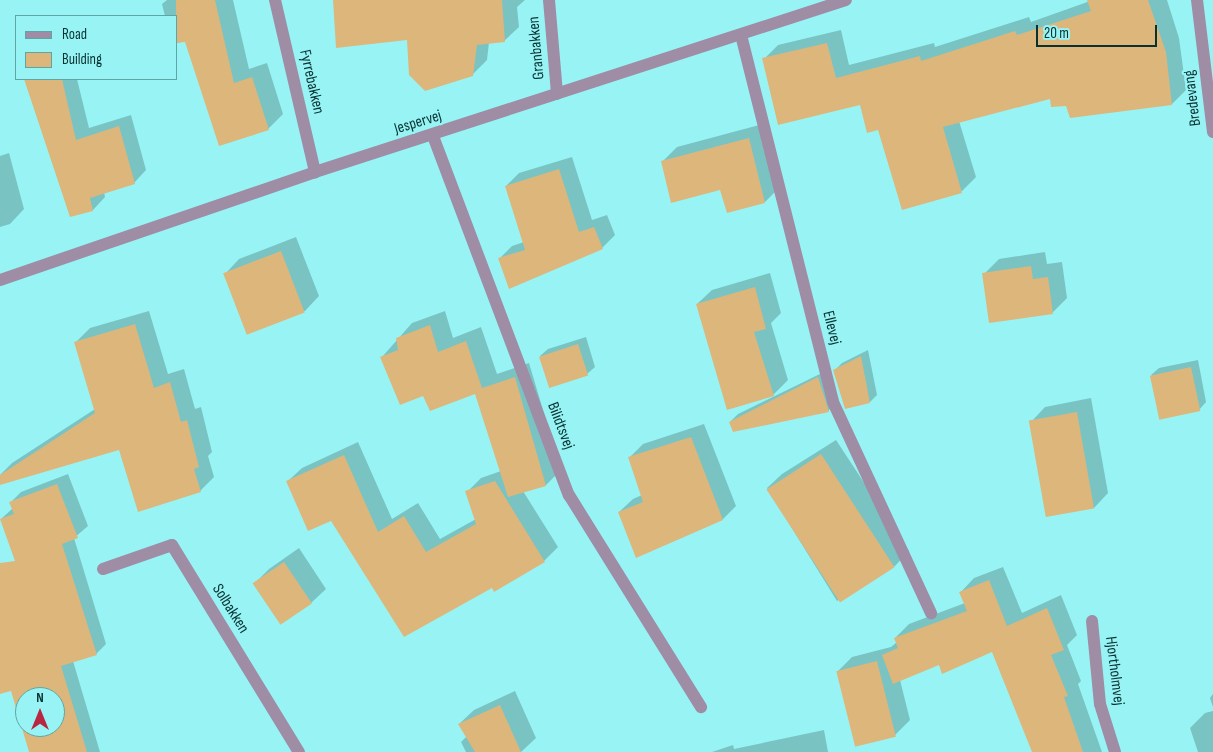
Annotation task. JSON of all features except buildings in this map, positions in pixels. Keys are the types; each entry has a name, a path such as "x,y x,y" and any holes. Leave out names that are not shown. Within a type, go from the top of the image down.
{"street":[{"name":"Fyrrebakken","path":"275,0 315,172"},
{"name":"Granbakken","path":"549,0 557,94"},
{"name":"Jespervej","path":"0,280 315,172 433,136 846,0"},
{"name":"Bredevang","path":"1197,0 1213,132"},
{"name":"Ellevej","path":"741,35 833,402 932,612"},
{"name":"Bilidtsvej","path":"433,136 569,495 701,707"},
{"name":"Solbakken","path":"103,569 172,546 300,752"},
{"name":"Hjortholmvej","path":"1092,621 1100,704 1115,752"}]}
